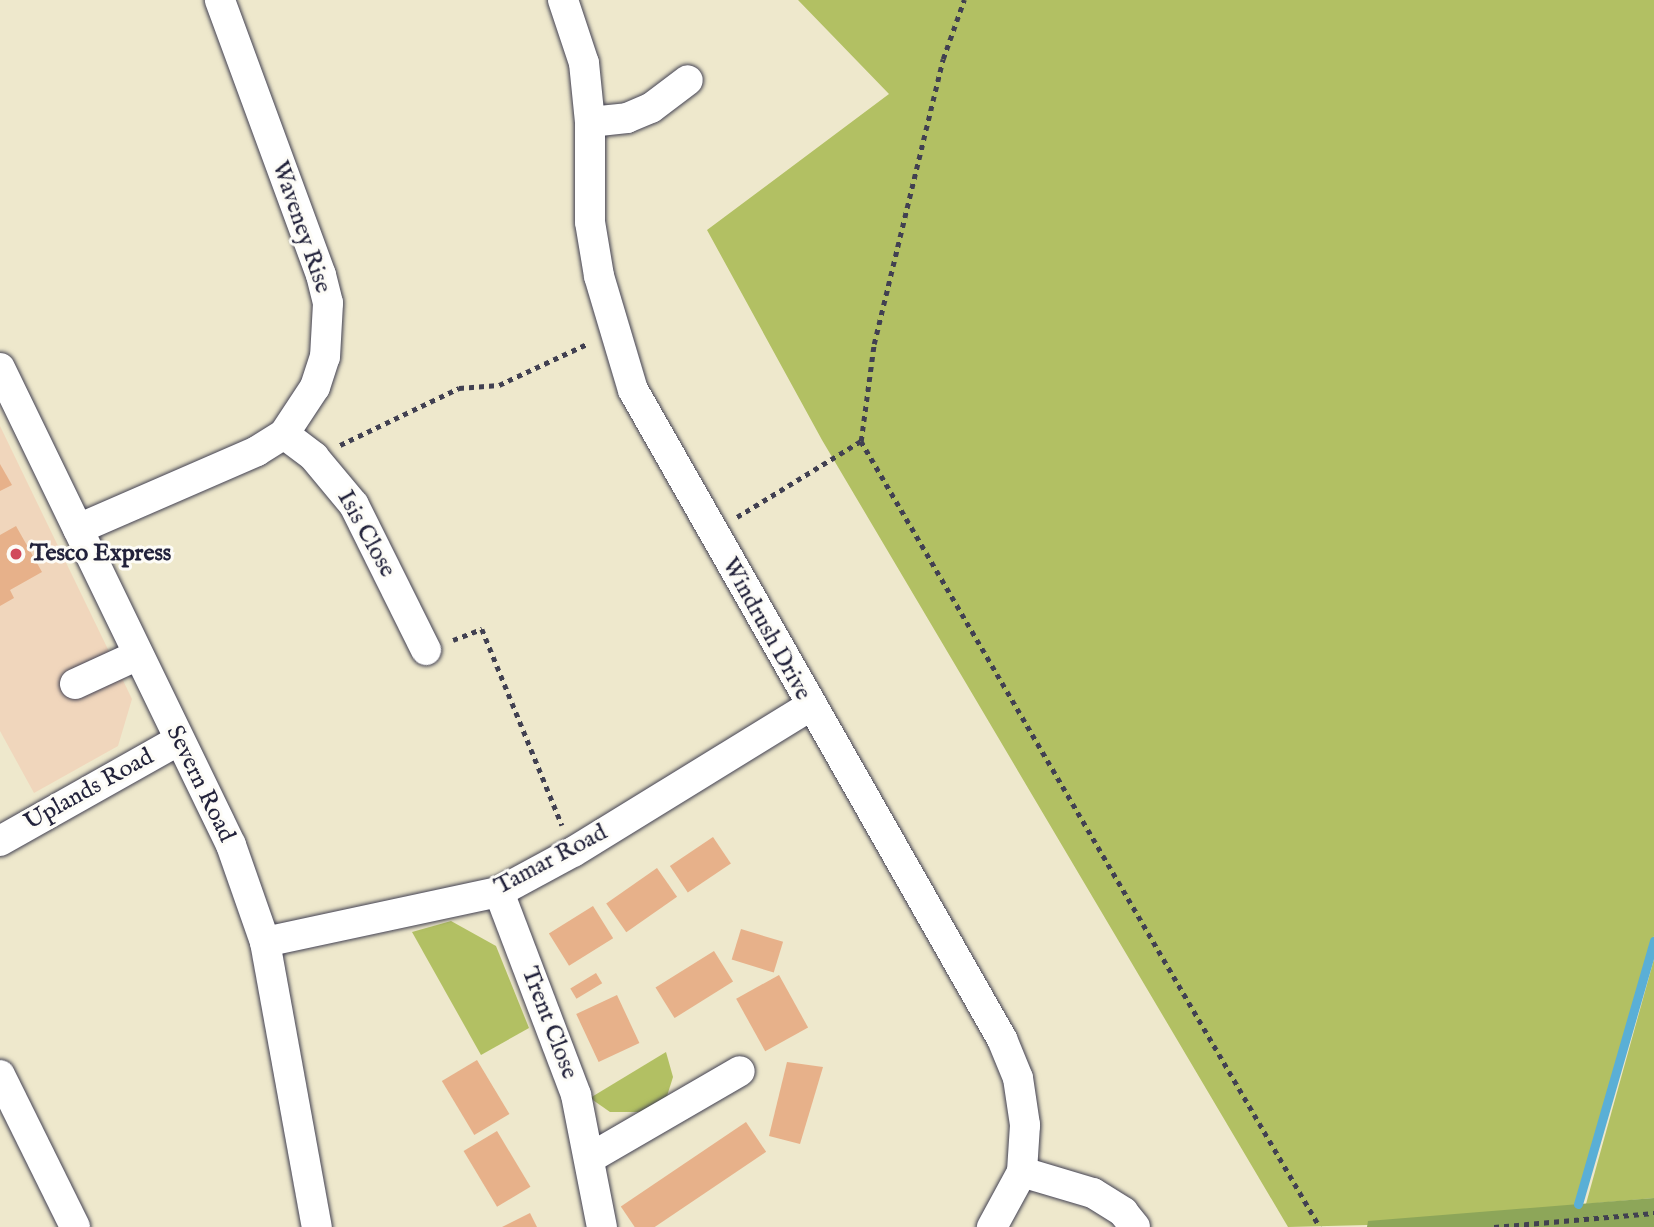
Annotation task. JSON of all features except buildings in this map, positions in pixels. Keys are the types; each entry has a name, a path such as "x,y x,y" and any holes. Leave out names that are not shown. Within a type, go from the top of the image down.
{"street":[{"name":"Waveney Rise","path":"78,529 257,451 284,434 315,387 325,357 328,303 220,0"},
{"name":"Windrush Drive","path":"563,0 577,33 590,122 590,222 613,331 633,390 809,707 1002,1039 1018,1078 1025,1125 1022,1172 992,1227"},
{"path":"590,122 627,118 651,108 688,80"},
{"name":"Severn Road","path":"0,369 231,845 265,942 317,1227"},
{"name":"Isis Close","path":"284,434 314,457 355,505 426,650"},
{"path":"75,684 138,655"},
{"name":"Tamar Road","path":"265,942 499,892 573,852 809,707"},
{"name":"Uplands Road","path":"0,841 179,740"},
{"name":"Trent Close","path":"499,892 576,1095 602,1227"},
{"path":"590,1157 740,1071"},
{"path":"0,1075 73,1226"},
{"path":"1022,1172 1093,1193 1123,1212 1135,1227"}],"path":[{"path":"964,0 943,59 874,344 861,441 1320,1227"},
{"path":"314,457 459,388 499,385 613,331"},
{"path":"712,532 861,441"},
{"path":"426,650 482,629 573,852"},
{"path":"1494,1227 1654,1213"}],"shaded area":[{"path":"0,426 132,699 118,746 34,793 0,731"}],"green space":[{"path":"798,0 1654,0 1654,936 1571,1220 1288,1227 822,440 707,230 889,94"},
{"path":"451,921 496,946 529,1028 481,1055 412,932"},
{"path":"1654,959 1654,1198 1586,1204"},
{"path":"666,1052 673,1077 667,1096 643,1112 610,1112 590,1098"},
{"path":"1654,1198 1654,1227 1367,1227 1368,1221"}],"waterway":[{"path":"1578,1204 1654,941"}],"place":[{"name":"Tesco Express","path":"16,554"}]}
